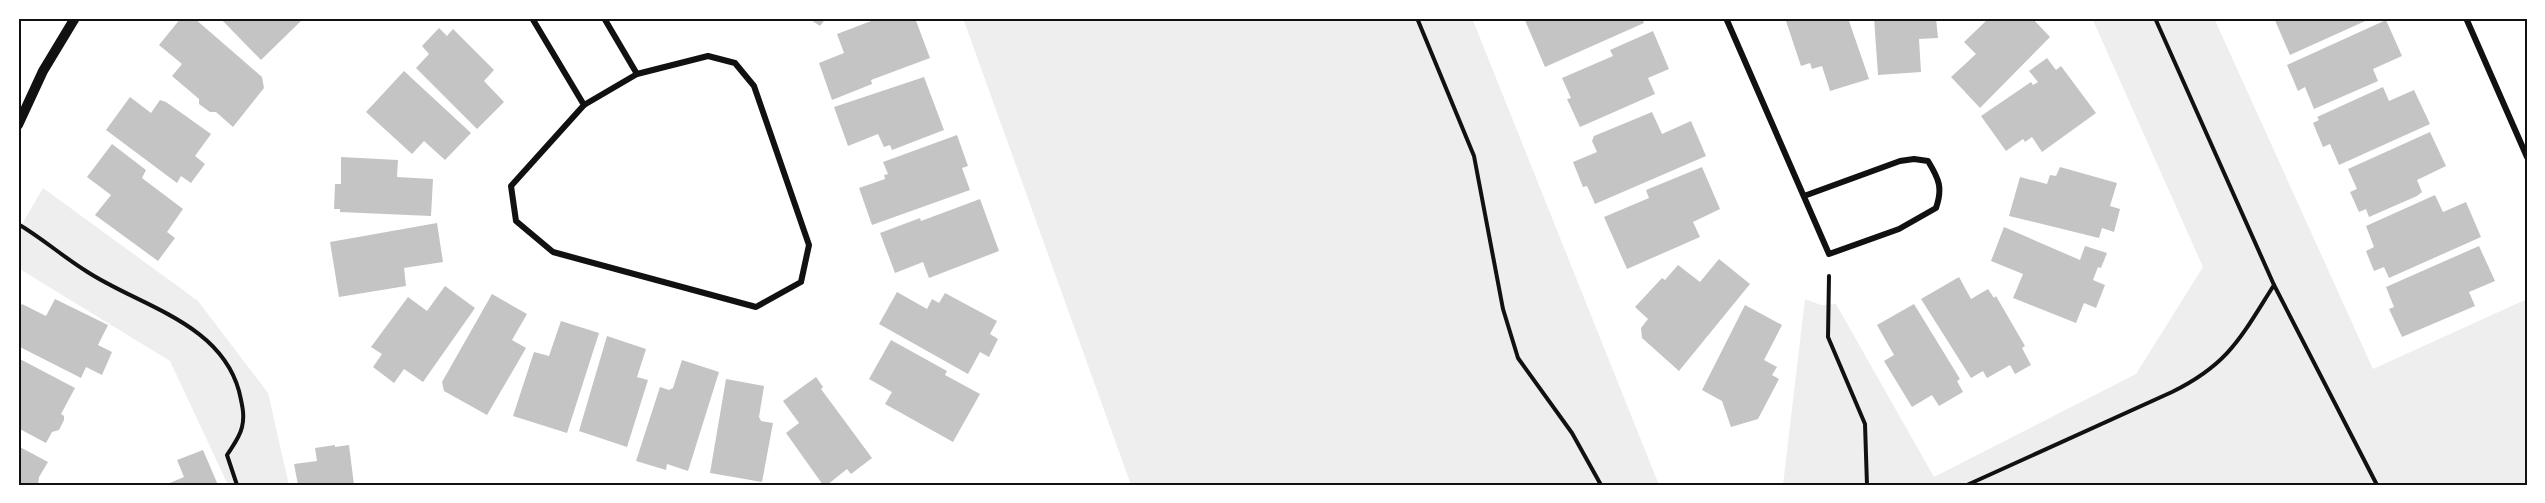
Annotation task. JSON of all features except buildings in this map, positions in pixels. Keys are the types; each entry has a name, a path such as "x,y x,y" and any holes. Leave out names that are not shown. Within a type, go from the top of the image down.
{"street":[{"path":"18,125 43,71 75,18"},
{"path":"532,18 584,105"},
{"path":"604,18 638,74"},
{"path":"1726,18 1829,254 1899,229 1936,208 1941,193 1940,180 1928,161 1914,159 1899,161 1804,196"},
{"path":"2466,18 2527,157"},
{"path":"708,56 735,63 754,87 809,245 801,282 756,307 553,252 516,221 510,186 584,105 638,74 708,56"}],"path":[{"path":"1417,18 1474,156 1503,309 1518,358 1572,433 1601,485"},
{"path":"2156,18 2274,285 2377,485"},
{"path":"18,224 50,243 86,271 176,318 208,341 233,372 244,410 242,429 227,455 237,485"},
{"path":"1829,254 1828,337 1866,424 1867,485"},
{"path":"1967,485 2172,392 2205,374 2225,358 2274,285"}],"shaded area":[{"path":"963,18 1472,18 1659,485 1131,485"},
{"path":"2092,18 2214,18 2373,369 2527,299 2527,485 1783,485 1805,299 1821,305 1836,304 1934,477 2136,374 2203,267"},
{"path":"43,188 198,301 268,393 289,485 228,485 170,361 18,268 18,231"}]}
